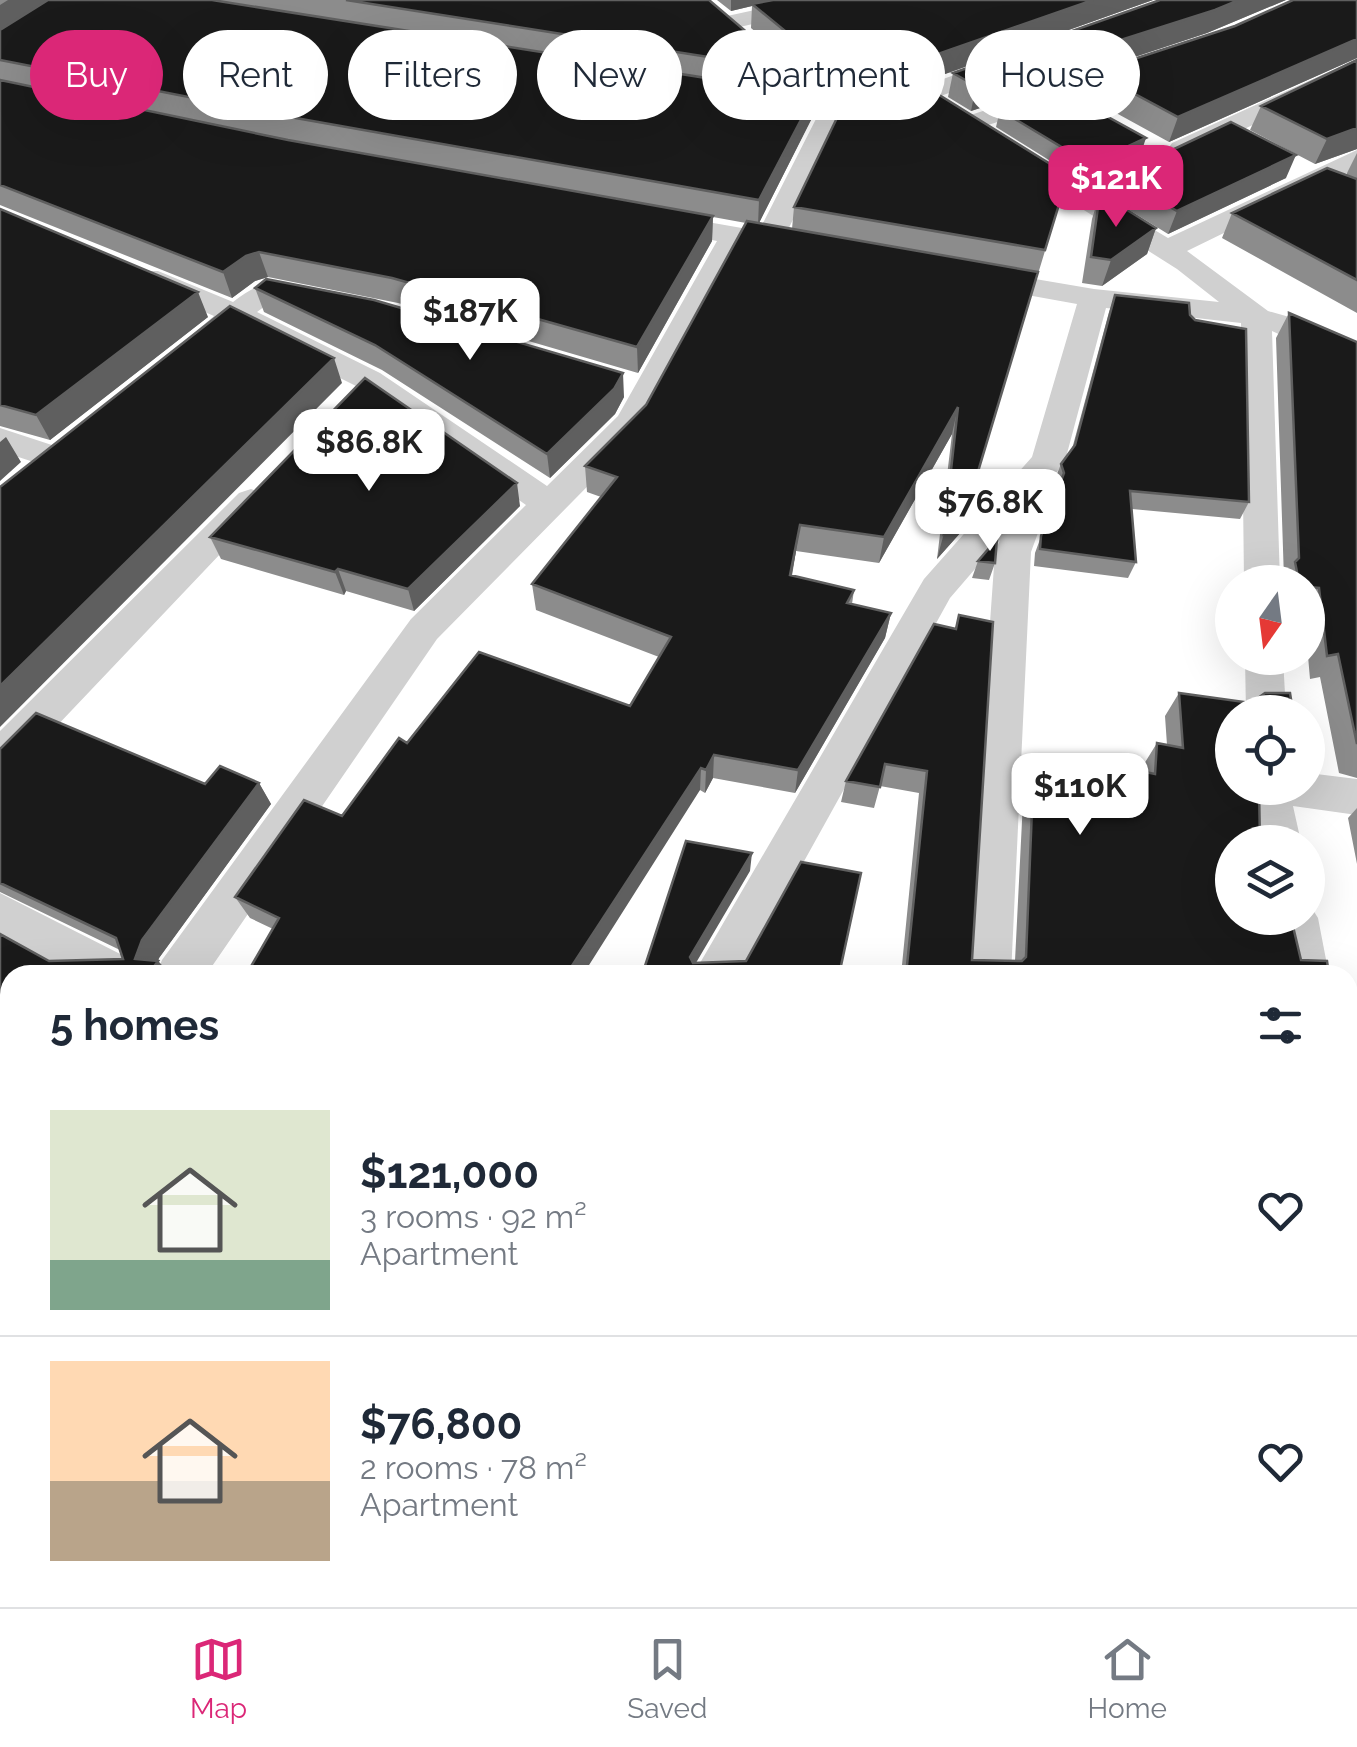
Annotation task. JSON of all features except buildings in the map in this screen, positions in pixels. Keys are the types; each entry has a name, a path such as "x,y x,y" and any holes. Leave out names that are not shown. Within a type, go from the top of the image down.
{"street":[{"path":"735,30 719,17 830,0"},
{"path":"1140,67 1163,60"},
{"path":"1157,156 1350,75"},
{"path":"945,110 1166,250 1256,315"},
{"path":"186,965 424,629 631,422 827,120"},
{"path":"967,124 979,120"},
{"path":"1222,130 1253,146"},
{"path":"1166,250 1357,158"},
{"path":"1284,162 1343,193"},
{"path":"1082,197 1116,180"},
{"path":"639,218 826,252"},
{"path":"126,268 234,313 369,380 549,504"},
{"path":"940,272 1094,298 1256,315 1349,342"},
{"path":"174,361 267,290 335,303"},
{"path":"989,965 1013,552 1048,460 1094,298"},
{"path":"1256,315 1262,565"},
{"path":"611,379 649,390"},
{"path":"342,408 369,380"},
{"path":"26,480 82,434"},
{"path":"0,439 52,458"},
{"path":"722,965 937,589 1048,460"},
{"path":"0,758 273,478"},
{"path":"1325,793 1357,797"},
{"path":"0,914 96,965"},
{"path":"1298,935 1304,965"}]}
